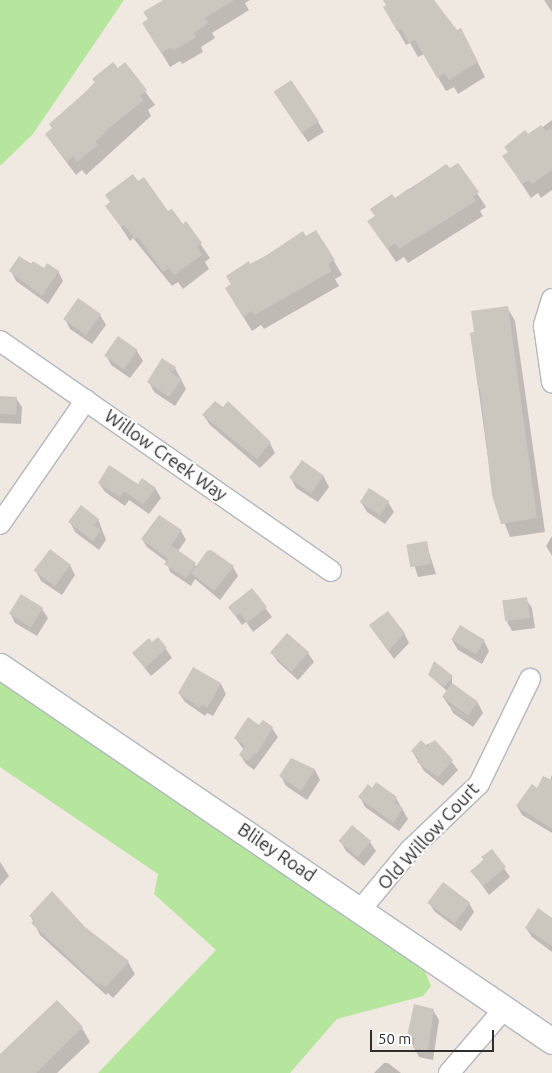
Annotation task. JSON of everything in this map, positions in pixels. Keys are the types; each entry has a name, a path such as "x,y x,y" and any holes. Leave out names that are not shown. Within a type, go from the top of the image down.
{"street":[{"path":"550,302 544,326 552,382"},
{"name":"Willow Creek Way","path":"0,341 331,571"},
{"path":"0,524 86,400"},
{"name":"Bliley Road","path":"0,666 361,909 552,1041"},
{"name":"Old Willow Court","path":"361,909 410,850 479,784 530,679"},
{"path":"449,1073 504,1009"}],"green space":[{"path":"0,0 124,0 33,134 0,166"},
{"path":"0,671 422,964 431,986 423,996 337,1019 290,1073 98,1073 216,950 154,894 158,874 0,767"}],"building":[{"path":"163,0 234,0 205,18 208,23 194,33 196,37 173,51 171,47 161,53 142,23 148,19 143,12"},
{"path":"383,0 434,0 457,30 461,28 478,62 449,80 444,73 437,78 415,40 409,43 401,29 397,31 383,7 386,5"},
{"path":"113,62 118,68 125,62 147,90 140,96 144,100 109,128 96,142 98,145 77,162 73,156 67,162 45,134 52,128 49,124 95,82 92,79"},
{"path":"291,80 319,121 302,133 274,92"},
{"path":"541,125 546,131 552,127 552,170 532,184 529,180 522,184 502,156 508,152 504,147 525,130 528,134"},
{"path":"458,163 479,192 473,197 476,201 399,249 395,243 387,249 367,221 375,216 370,209 392,194 395,198 409,188 410,190 446,164 450,168"},
{"path":"133,174 138,181 144,177 168,211 172,209 183,224 186,221 202,243 197,247 202,255 174,275 169,268 163,272 138,237 135,239 124,225 121,227 105,206 110,202 105,195"},
{"path":"316,230 335,260 328,264 332,271 255,315 252,311 243,317 225,288 231,284 226,276 249,261 250,264 267,255 303,231 306,236"},
{"path":"19,256 31,264 33,261 44,268 47,263 59,271 42,296 9,271"},
{"path":"78,298 101,314 86,335 63,319"},
{"path":"508,306 537,518 501,524 492,495 480,388 478,388 470,333 474,332 471,311"},
{"path":"118,336 138,350 124,369 104,356"},
{"path":"162,358 176,367 172,373 182,379 169,397 147,382"},
{"path":"0,396 17,397 16,415 0,414"},
{"path":"215,401 223,407 228,401 271,442 257,459 202,415"},
{"path":"302,460 324,476 311,494 289,478"},
{"path":"109,465 138,484 142,478 156,488 143,505 124,491 120,497 98,483"},
{"path":"369,488 389,501 380,515 360,502"},
{"path":"81,505 99,519 94,525 101,530 93,541 68,522"},
{"path":"159,515 182,530 171,545 196,563 186,578 164,564 168,559 141,539"},
{"path":"427,541 431,564 410,567 406,545"},
{"path":"50,549 71,565 55,586 34,571"},
{"path":"211,550 234,566 214,591 191,573 207,551"},
{"path":"252,588 267,607 247,623 240,613 235,616 228,607"},
{"path":"21,594 43,608 31,627 9,614"},
{"path":"527,597 530,618 505,621 502,600"},
{"path":"388,611 405,633 388,651 369,625"},
{"path":"460,625 485,640 476,655 451,640"},
{"path":"287,633 309,652 292,672 270,653"},
{"path":"158,637 167,648 145,668 132,653 149,638 152,642"},
{"path":"434,661 453,676 444,687 428,675"},
{"path":"193,667 221,683 207,708 202,704 200,708 178,693"},
{"path":"452,683 478,702 468,716 442,697"},
{"path":"248,717 259,725 263,720 273,727 257,754 255,753 248,761 239,755 245,746 234,738"},
{"path":"421,740 427,746 435,740 453,760 438,777 417,762 419,759 411,751"},
{"path":"291,758 315,769 301,791 279,776"},
{"path":"543,776 552,780 552,829 516,806 532,784 537,788"},
{"path":"376,782 397,797 394,802 403,808 393,823 358,797 368,784 372,788"},
{"path":"352,825 371,841 358,857 339,841"},
{"path":"492,849 506,867 483,886 470,871 484,860 481,857"},
{"path":"443,882 470,902 455,923 427,903"},
{"path":"52,891 85,927 129,961 106,987 100,983 98,985 31,923 34,920 29,916"},
{"path":"538,908 552,918 552,946 525,928"},
{"path":"57,1000 83,1027 36,1073 0,1073 0,1054"},
{"path":"414,1004 434,1009 428,1051 413,1048 415,1038 407,1036"}]}
